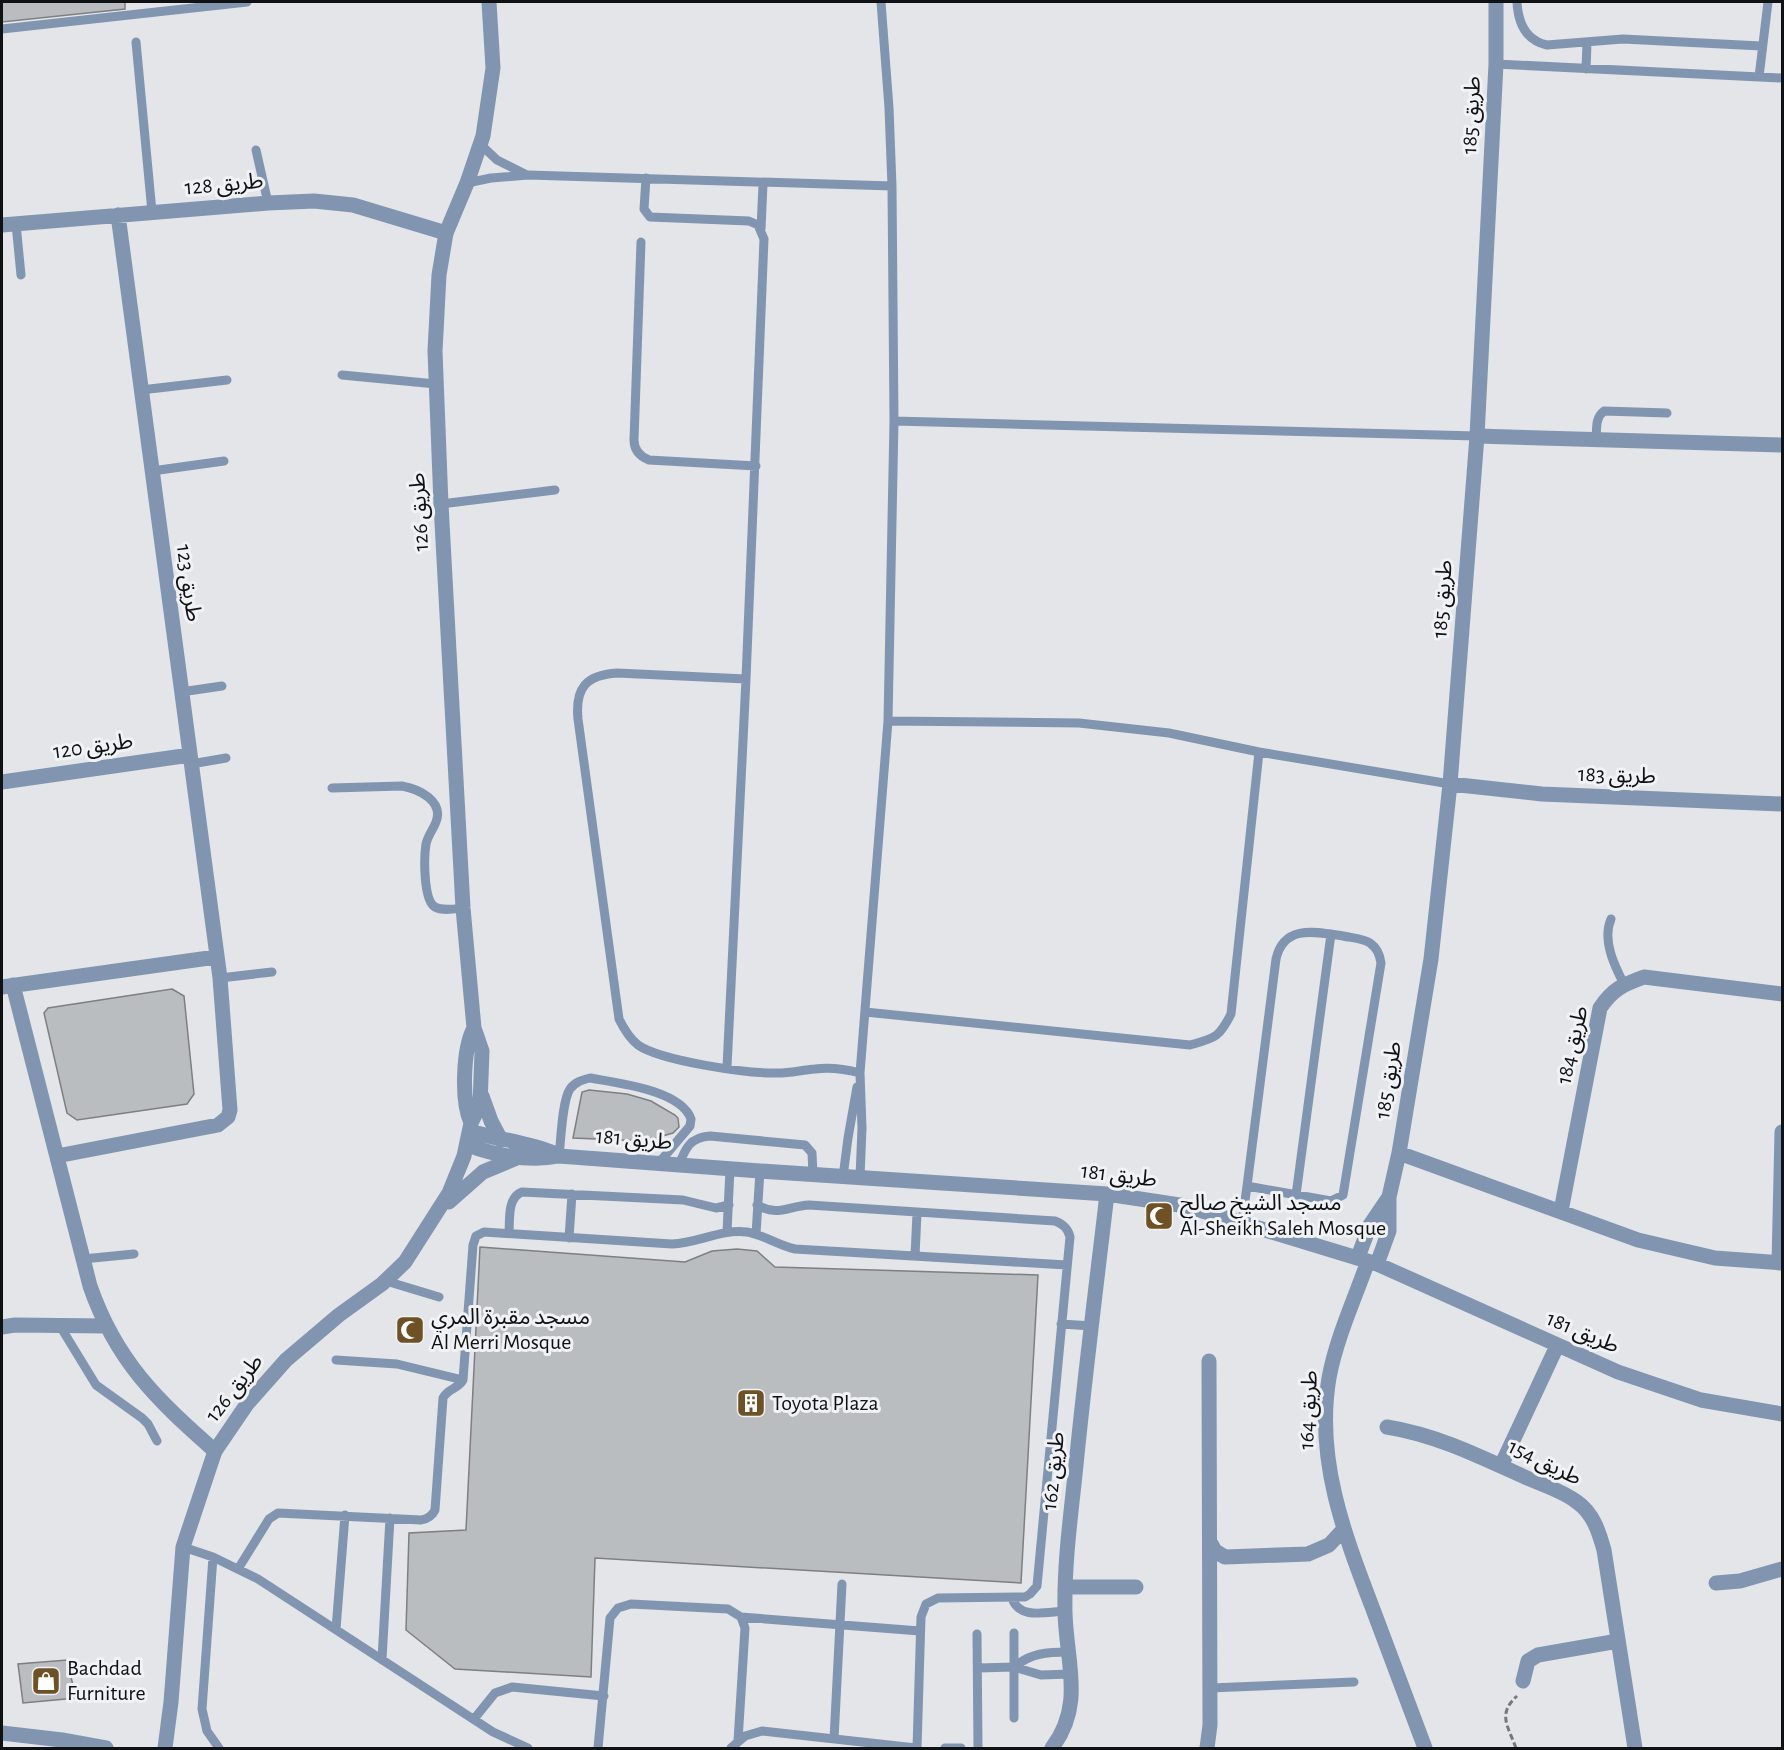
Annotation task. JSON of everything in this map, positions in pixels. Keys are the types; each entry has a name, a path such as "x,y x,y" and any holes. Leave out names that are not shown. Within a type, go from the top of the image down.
{"street":[{"name":"طريق 126","path":"165,1749 171,1702 183,1547 215,1451 247,1404 286,1360 386,1281 405,1262 440,1210 454,1180 478,1113 482,1051 474,1028 463,909 435,351 439,275 446,233 480,144 493,68 489,2"},
{"name":"طريق 185","path":"1368,1261 1389,1231 1389,1197 1399,1153 1431,958 1450,784 1477,436 1496,64 1496,2"},
{"name":"طريق 128","path":"9,225 314,201 353,205 446,233"},
{"name":"طريق 123","path":"57,1156 218,1125 228,1117 230,1098 220,978 118,215"},
{"path":"1477,436 1782,445"},
{"name":"طريق 120","path":"2,782 190,759"},
{"name":"طريق 183","path":"1450,784 1542,794 1782,804"},
{"path":"215,1451 142,1381 116,1346 106,1326 90,1286 57,1156 7,986 216,957"},
{"path":"1624,984 1644,977 1782,994"},
{"name":"طريق 184","path":"1561,1211 1600,1008 1611,993 1624,984"},
{"name":"طريق 126","path":"469,1133 466,1062 468,1044 474,1028"},
{"path":"481,1092 491,1121 501,1140"},
{"path":"1399,1153 1638,1240 1715,1258 1781,1263 1782,1132"},
{"name":"طريق 181","path":"469,1133 538,1148 559,1156"},
{"name":"طريق 181","path":"469,1133 492,1152 519,1157 559,1156 1107,1194 1186,1206 1368,1261 1618,1372 1701,1400 1782,1414"},
{"path":"440,1210 483,1172 519,1157"},
{"name":"طريق 162","path":"1052,1749 1066,1726 1070,1713 1071,1674 1065,1587 1078,1445 1107,1194"},
{"name":"طريق 185","path":"1368,1261 1370,1225 1389,1197"},
{"name":"طريق 164","path":"1368,1261 1336,1352 1328,1389 1328,1454 1336,1505 1343,1530 1425,1749"},
{"path":"2,1328 15,1325 106,1326"},
{"path":"1501,1466 1557,1346"},
{"path":"1207,1749 1210,1725 1209,1361"},
{"name":"طريق 154","path":"1387,1427 1433,1437 1501,1466 1567,1496 1577,1502 1592,1519 1604,1550 1635,1749"},
{"path":"1210,1542 1215,1551 1225,1557 1308,1554 1329,1545 1343,1530"},
{"path":"1716,1583 1740,1581 1782,1569"},
{"path":"1065,1587 1136,1587"},
{"path":"1523,1681 1525,1666 1533,1657 1618,1641"},
{"path":"2,1733 62,1740 106,1749"}],"lane":[{"path":"2,29 247,2"},
{"path":"843,1177 860,1073 888,721 894,421 892,186 881,2"},
{"path":"1517,2 1521,26 1537,42 1547,45 1623,39 1761,46"},
{"path":"1759,77 1768,2"},
{"path":"136,42 153,212"},
{"path":"1586,69 1587,43"},
{"path":"1496,64 1782,78"},
{"path":"480,144 497,160 528,175"},
{"path":"256,150 268,203"},
{"path":"467,183 491,178 528,175 763,184 892,186"},
{"path":"646,178 644,209 650,217 749,221 761,229"},
{"path":"727,1067 756,466 764,239 761,229 763,184"},
{"path":"9,225 21,274"},
{"path":"641,242 634,440 636,450 649,460 756,466"},
{"path":"342,375 436,384"},
{"path":"141,390 227,380"},
{"path":"1596,439 1597,421 1604,411 1667,413"},
{"path":"894,421 1477,436"},
{"path":"152,471 224,461"},
{"path":"441,504 555,490"},
{"path":"746,679 603,674 589,680 580,691 577,705 619,1019 631,1039 650,1052 668,1057 772,1073 826,1068 860,1073"},
{"path":"181,692 222,686"},
{"path":"888,721 1079,723 1169,733 1259,752 1450,784"},
{"path":"865,1012 1190,1045 1210,1040 1222,1032 1231,1014 1259,752"},
{"path":"190,759 226,758"},
{"path":"332,788 402,786 412,788 429,798 436,809 437,816 426,846 427,897 433,906 438,908 463,909"},
{"path":"1611,919 1608,928 1610,948 1624,984"},
{"path":"1242,1223 1278,950 1282,943 1297,933 1306,932 1367,941 1377,950 1381,963 1345,1190 1339,1198 1331,1201 1247,1186"},
{"path":"1296,1195 1331,934"},
{"path":"220,978 272,972"},
{"path":"860,1073 862,1128 860,1178"},
{"path":"559,1156 566,1097 575,1084 590,1078 660,1092 688,1112 692,1119 690,1126 658,1164"},
{"path":"679,1166 688,1145 701,1137 710,1136 805,1145 812,1153 813,1175"},
{"path":"728,1232 730,1169"},
{"path":"756,1234 760,1171"},
{"path":"509,1233 511,1204 518,1193 522,1192 683,1200 716,1208 729,1206"},
{"path":"569,1238 572,1194"},
{"path":"731,1749 738,1741 762,1731 917,1749 922,1610 931,1599 1025,1597 1037,1586 1070,1237 1068,1231 1060,1223 809,1206 779,1212 757,1205"},
{"path":"915,1256 917,1213"},
{"path":"238,1569 266,1523 278,1513 426,1520 433,1514 443,1398 448,1391 458,1386 463,1380 474,1240 484,1232 672,1244 728,1232 756,1234 795,1249 1067,1265"},
{"path":"83,1259 134,1254"},
{"path":"386,1281 439,1297"},
{"path":"1061,1324 1092,1326"},
{"path":"60,1326 96,1385 142,1418 158,1441"},
{"path":"336,1360 397,1364 463,1380"},
{"path":"336,1629 345,1515"},
{"path":"382,1659 390,1518"},
{"path":"183,1547 213,1557 278,1591 493,1732 528,1749"},
{"path":"213,1557 202,1709 207,1731 219,1749"},
{"path":"834,1739 842,1584"},
{"path":"1012,1598 1017,1608 1024,1612 1065,1611"},
{"path":"598,1749 609,1624 618,1608 631,1604 728,1609 741,1617 920,1631"},
{"path":"738,1741 745,1628 741,1617"},
{"path":"977,1634 978,1749"},
{"path":"1014,1634 1014,1718"},
{"path":"1014,1667 1030,1656 1040,1653 1069,1652"},
{"path":"978,1668 1014,1667 1041,1675 1071,1674"},
{"path":"1210,1688 1354,1682"},
{"path":"474,1719 495,1693 512,1687 604,1696"},
{"path":"945,1749 961,1749"}],"path":[{"path":"1516,1749 1505,1713 1508,1704 1520,1692 1523,1681"}],"building":[{"path":"2,2 125,2 125,9 2,22"},
{"path":"172,989 184,996 194,1094 187,1104 77,1120 67,1113 44,1013 48,1008"},
{"path":"589,1090 627,1094 651,1101 675,1115 678,1118 679,1127 673,1133 645,1141 573,1138 582,1092"},
{"name":"Toyota Plaza","path":"480,1247 685,1262 712,1251 737,1249 757,1251 775,1267 1038,1275 1021,1583 595,1558 591,1677 455,1669 406,1630 409,1533 466,1530"},
{"name":"Bachdad Furniture","path":"67,1660 76,1698 23,1703 18,1664"}],"place":[{"name":"مسجد الشيخ صالح Al-Sheikh Saleh Mosque","path":"1159,1216"},
{"name":"مسجد مقبرة المري Al Merri Mosque","path":"410,1330"},
{"name":"Toyota Plaza","path":"751,1403"},
{"name":"Bachdad Furniture","path":"46,1681"}]}
